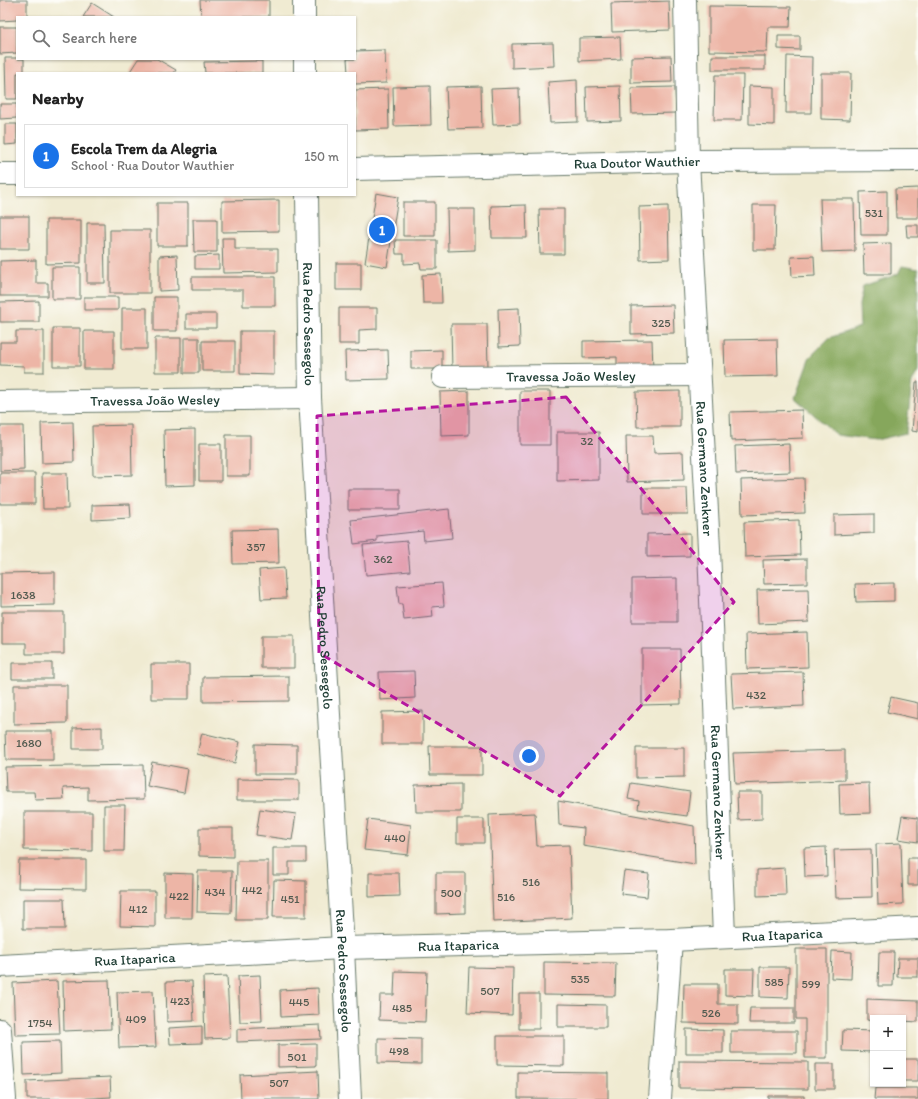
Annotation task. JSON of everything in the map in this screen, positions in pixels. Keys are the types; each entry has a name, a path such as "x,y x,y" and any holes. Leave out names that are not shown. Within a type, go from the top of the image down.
{"street":[{"path":"304,0 304,16"},
{"name":"Rua Germano Zenkner","path":"685,0 688,161 709,548 724,937"},
{"path":"305,60 305,72"},
{"name":"Rua Doutor Wauthier","path":"356,169 688,161 918,160"},
{"path":"0,174 16,174"},
{"name":"Rua Pedro Sessegolo","path":"307,196 310,398 343,948 350,1099"},
{"name":"Travessa João Wesley","path":"443,377 699,374"},
{"name":"Travessa João Wesley","path":"0,402 310,398"},
{"name":"Rua Itaparica","path":"0,966 343,948 671,940 918,928"},
{"path":"660,1099 671,940"},
{"path":"0,1030 5,1099"}],"highlighted area":[{"path":"566,397 734,602 560,796 319,653 317,416"}],"green space":[{"path":"902,266 918,269 918,371 912,382 906,433 876,440 837,435 795,398 810,357 829,338 860,327 859,305 863,286 898,274"}],"building":[{"path":"0,0 27,0 27,16 16,16 16,20 0,21"},
{"path":"200,0 269,0 269,16 201,16"},
{"path":"669,1 670,30 612,32 611,3"},
{"path":"92,3 112,16 84,16"},
{"path":"709,6 791,7 790,27 768,27 767,52 709,51"},
{"path":"0,27 16,27 16,53 0,54"},
{"path":"778,36 800,36 800,50 778,49"},
{"path":"620,37 621,59 579,61 579,38"},
{"path":"553,43 554,66 512,68 512,44"},
{"path":"385,50 386,83 356,84 356,72 348,72 347,60 356,60 356,51"},
{"path":"671,56 672,82 631,83 631,57"},
{"path":"712,56 765,56 765,70 712,70"},
{"path":"787,56 812,57 811,113 786,113"},
{"path":"5,58 24,60 24,72 16,72 16,99 6,99"},
{"path":"137,60 159,60 176,70 175,72 130,72"},
{"path":"262,61 262,72 205,72 204,62"},
{"path":"821,73 851,73 850,120 821,119"},
{"path":"715,75 743,75 742,120 714,120"},
{"path":"577,80 578,122 550,123 548,82"},
{"path":"430,86 431,125 394,126 393,87"},
{"path":"481,86 482,128 448,129 446,87"},
{"path":"620,86 621,121 587,122 586,87"},
{"path":"749,86 774,87 774,125 749,124"},
{"path":"675,87 676,113 632,114 631,88"},
{"path":"519,88 520,124 493,125 491,89"},
{"path":"388,89 389,129 356,130 356,90"},
{"path":"0,104 16,104 16,118 0,119"},
{"path":"5,124 16,124 16,144 5,145"},
{"path":"918,188 918,218 896,218 895,189"},
{"path":"887,191 887,235 861,235 860,192"},
{"path":"376,193 398,197 387,267 365,263"},
{"path":"820,199 854,199 855,251 822,252"},
{"path":"279,200 279,231 222,232 222,201"},
{"path":"403,202 435,202 435,236 403,236"},
{"path":"157,203 188,203 188,246 157,246"},
{"path":"526,205 527,238 492,238 491,206"},
{"path":"753,205 776,205 775,250 753,250"},
{"path":"668,206 669,259 640,260 639,207"},
{"path":"447,209 475,209 475,250 448,251"},
{"path":"539,209 564,209 564,254 540,254"},
{"path":"0,216 29,216 29,249 0,249"},
{"path":"193,219 217,219 217,252 194,252"},
{"path":"46,220 81,220 81,263 46,264"},
{"path":"87,223 104,223 105,283 87,283"},
{"path":"906,225 918,225 918,237 907,237"},
{"path":"110,230 150,230 150,293 110,293"},
{"path":"222,238 235,238 235,249 278,249 278,272 223,273"},
{"path":"395,240 437,240 437,269 421,269 420,263 404,264 404,254 396,254"},
{"path":"891,243 891,274 864,274 863,244"},
{"path":"177,255 178,290 159,291 159,256"},
{"path":"219,255 219,269 195,269 195,256"},
{"path":"814,256 815,276 792,277 791,257"},
{"path":"36,260 36,283 48,283 48,296 0,296 0,261"},
{"path":"336,263 361,263 361,290 336,290"},
{"path":"52,267 80,267 80,299 52,299"},
{"path":"441,274 442,303 423,303 422,275"},
{"path":"192,277 275,277 275,306 243,306 243,290 192,290"},
{"path":"84,297 118,297 118,310 84,310"},
{"path":"154,297 177,297 177,331 154,331"},
{"path":"39,301 39,322 0,322 0,302"},
{"path":"673,305 674,333 631,334 631,306"},
{"path":"122,308 147,308 147,349 122,349"},
{"path":"339,308 377,308 377,329 359,330 359,344 339,344"},
{"path":"519,308 520,346 499,347 498,309"},
{"path":"186,314 216,314 216,328 186,328"},
{"path":"451,324 487,324 488,369 452,371"},
{"path":"53,328 80,328 80,366 53,366"},
{"path":"16,331 44,331 44,372 24,372 24,366 0,365 0,342 16,342"},
{"path":"84,331 114,331 114,369 84,369"},
{"path":"240,331 274,331 274,375 240,374"},
{"path":"155,338 181,338 181,372 155,372"},
{"path":"184,338 199,338 199,373 184,373"},
{"path":"777,339 778,376 725,377 724,340"},
{"path":"652,340 653,371 617,372 617,357 583,358 583,341"},
{"path":"202,341 235,341 235,371 202,371"},
{"path":"388,350 389,379 346,380 345,351"},
{"path":"442,350 442,369 411,369 411,351"},
{"path":"916,382 918,382 918,432 912,431"},
{"path":"469,391 469,435 441,436 440,392"},
{"path":"520,391 550,391 550,445 520,445"},
{"path":"680,391 680,427 637,427 636,392"},
{"path":"802,410 803,438 731,441 730,412"},
{"path":"73,422 74,462 42,463 41,423"},
{"path":"131,425 132,475 93,476 92,426"},
{"path":"0,426 23,426 24,470 0,471"},
{"path":"195,429 195,485 165,486 164,430"},
{"path":"557,432 599,432 599,480 557,481"},
{"path":"226,435 250,435 250,476 226,476"},
{"path":"626,436 653,436 654,453 683,452 684,480 627,482"},
{"path":"199,444 221,444 221,481 199,481"},
{"path":"789,444 790,472 736,474 735,446"},
{"path":"0,473 35,473 35,504 0,504"},
{"path":"42,473 67,473 68,509 43,509"},
{"path":"804,478 805,513 742,515 741,480"},
{"path":"643,488 687,488 688,514 643,514"},
{"path":"348,489 400,489 400,510 348,510"},
{"path":"130,504 131,518 92,520 92,505"},
{"path":"449,509 452,538 424,541 423,531 377,536 377,541 354,544 351,520"},
{"path":"874,514 874,533 834,535 834,515"},
{"path":"799,520 800,555 745,557 744,522"},
{"path":"278,529 279,563 233,564 232,530"},
{"path":"690,533 690,556 647,557 647,534"},
{"path":"407,541 410,571 366,575 363,545"},
{"path":"807,559 807,583 764,584 763,560"},
{"path":"284,568 286,598 261,599 259,570"},
{"path":"55,572 55,605 1,606 1,573"},
{"path":"677,578 677,622 632,622 632,579"},
{"path":"442,583 444,606 432,607 433,617 404,620 402,604 399,604 397,586"},
{"path":"894,583 894,601 856,602 855,584"},
{"path":"808,589 809,622 758,624 757,590"},
{"path":"2,612 64,612 64,654 26,654 26,643 2,643"},
{"path":"807,632 808,667 747,669 746,634"},
{"path":"261,636 294,636 294,668 261,668"},
{"path":"642,649 680,649 681,704 642,705"},
{"path":"12,663 52,663 52,679 12,679"},
{"path":"151,664 189,664 189,699 151,699"},
{"path":"414,671 415,698 380,700 379,672"},
{"path":"803,672 804,706 733,709 731,674"},
{"path":"289,676 289,701 203,702 203,677"},
{"path":"14,685 67,685 67,723 14,724"},
{"path":"891,697 918,703 918,719 887,712"},
{"path":"423,711 423,744 382,744 382,712"},
{"path":"102,727 102,749 73,749 73,728"},
{"path":"5,731 53,731 53,760 6,760"},
{"path":"202,733 240,742 235,763 197,754"},
{"path":"255,744 297,745 297,774 255,774"},
{"path":"429,746 482,746 482,775 430,775"},
{"path":"636,748 684,748 684,777 636,778"},
{"path":"845,750 845,780 735,784 733,753"},
{"path":"152,762 188,769 184,793 147,786"},
{"path":"143,765 144,799 88,800 88,787 63,788 64,799 35,800 34,792 6,792 5,767"},
{"path":"237,779 299,780 299,800 237,800"},
{"path":"631,783 690,792 687,816 638,809 639,801 628,799"},
{"path":"869,783 870,813 840,814 839,784"},
{"path":"461,784 461,812 416,812 415,785"},
{"path":"737,792 762,792 762,819 738,820"},
{"path":"558,801 694,826 695,864 583,846 584,828 559,825"},
{"path":"104,805 125,805 124,851 104,851"},
{"path":"260,809 296,814 292,840 256,835"},
{"path":"24,812 92,812 92,851 24,850"},
{"path":"535,813 537,846 569,845 572,918 493,922 489,815"},
{"path":"902,816 918,818 918,842 898,839"},
{"path":"368,819 411,825 408,855 364,850"},
{"path":"457,819 484,819 484,843 457,843"},
{"path":"199,828 233,828 233,857 199,856"},
{"path":"901,843 903,904 878,905 876,844"},
{"path":"826,847 827,876 805,877 804,848"},
{"path":"273,848 306,848 306,862 289,862 289,875 273,875"},
{"path":"871,849 872,897 836,898 834,850"},
{"path":"908,858 918,858 918,885 908,885"},
{"path":"19,860 86,860 86,889 18,888"},
{"path":"237,861 268,861 268,920 236,920"},
{"path":"785,868 786,895 757,896 757,870"},
{"path":"198,871 232,871 231,913 197,912"},
{"path":"624,871 649,874 647,897 621,894"},
{"path":"165,873 193,874 192,918 165,918"},
{"path":"369,873 399,873 400,896 369,897"},
{"path":"436,873 465,873 465,913 436,914"},
{"path":"274,880 306,881 306,917 273,917"},
{"path":"121,891 155,891 155,927 120,926"},
{"path":"23,899 64,899 65,929 23,929"},
{"path":"796,949 827,949 827,1058 805,1058 805,1019 796,1019"},
{"path":"832,951 852,952 851,979 831,978"},
{"path":"879,952 894,952 893,986 878,986"},
{"path":"898,958 918,958 918,977 897,977"},
{"path":"544,962 616,963 615,996 544,995"},
{"path":"469,967 513,968 512,1015 467,1013"},
{"path":"760,967 789,967 788,998 760,997"},
{"path":"725,969 754,969 753,996 725,995"},
{"path":"395,971 427,972 425,1022 379,1020 380,995 394,995"},
{"path":"260,975 262,1021 240,1022 238,976"},
{"path":"227,976 230,1038 205,1039 203,977"},
{"path":"109,980 111,1029 64,1031 63,981"},
{"path":"57,981 60,1034 15,1035 13,983"},
{"path":"192,981 194,1021 167,1022 166,982"},
{"path":"684,984 718,984 718,1004 738,1004 738,1024 683,1023"},
{"path":"318,988 319,1015 281,1017 280,990"},
{"path":"153,991 156,1047 119,1048 117,992"},
{"path":"519,994 539,994 539,1029 519,1029"},
{"path":"867,999 918,1001 918,1022 906,1021 906,1015 870,1015 870,1020 867,1020"},
{"path":"558,1004 606,1005 606,1027 558,1027"},
{"path":"750,1008 794,1008 794,1023 749,1023"},
{"path":"320,1025 321,1039 237,1042 237,1029"},
{"path":"202,1026 202,1043 170,1044 169,1028"},
{"path":"686,1029 723,1030 723,1053 686,1053"},
{"path":"843,1030 870,1031 870,1052 842,1051"},
{"path":"731,1031 797,1031 797,1053 731,1053"},
{"path":"497,1036 564,1036 564,1066 497,1065"},
{"path":"378,1038 421,1039 421,1064 378,1063"},
{"path":"60,1041 61,1073 24,1075 23,1042"},
{"path":"316,1044 316,1066 278,1067 278,1045"},
{"path":"906,1059 918,1059 918,1081 906,1081"},
{"path":"679,1061 808,1062 808,1089 679,1088"},
{"path":"815,1064 834,1064 834,1089 815,1089"},
{"path":"318,1071 319,1099 241,1099 240,1075"},
{"path":"518,1072 608,1073 608,1099 518,1098"},
{"path":"110,1077 111,1097 27,1099 27,1081"},
{"path":"875,1088 918,1088 918,1099 874,1099"},
{"path":"768,1096 804,1096 804,1099 768,1099"}],"place":[{"name":"Escola Trem da Alegria","path":"382,230"}]}
